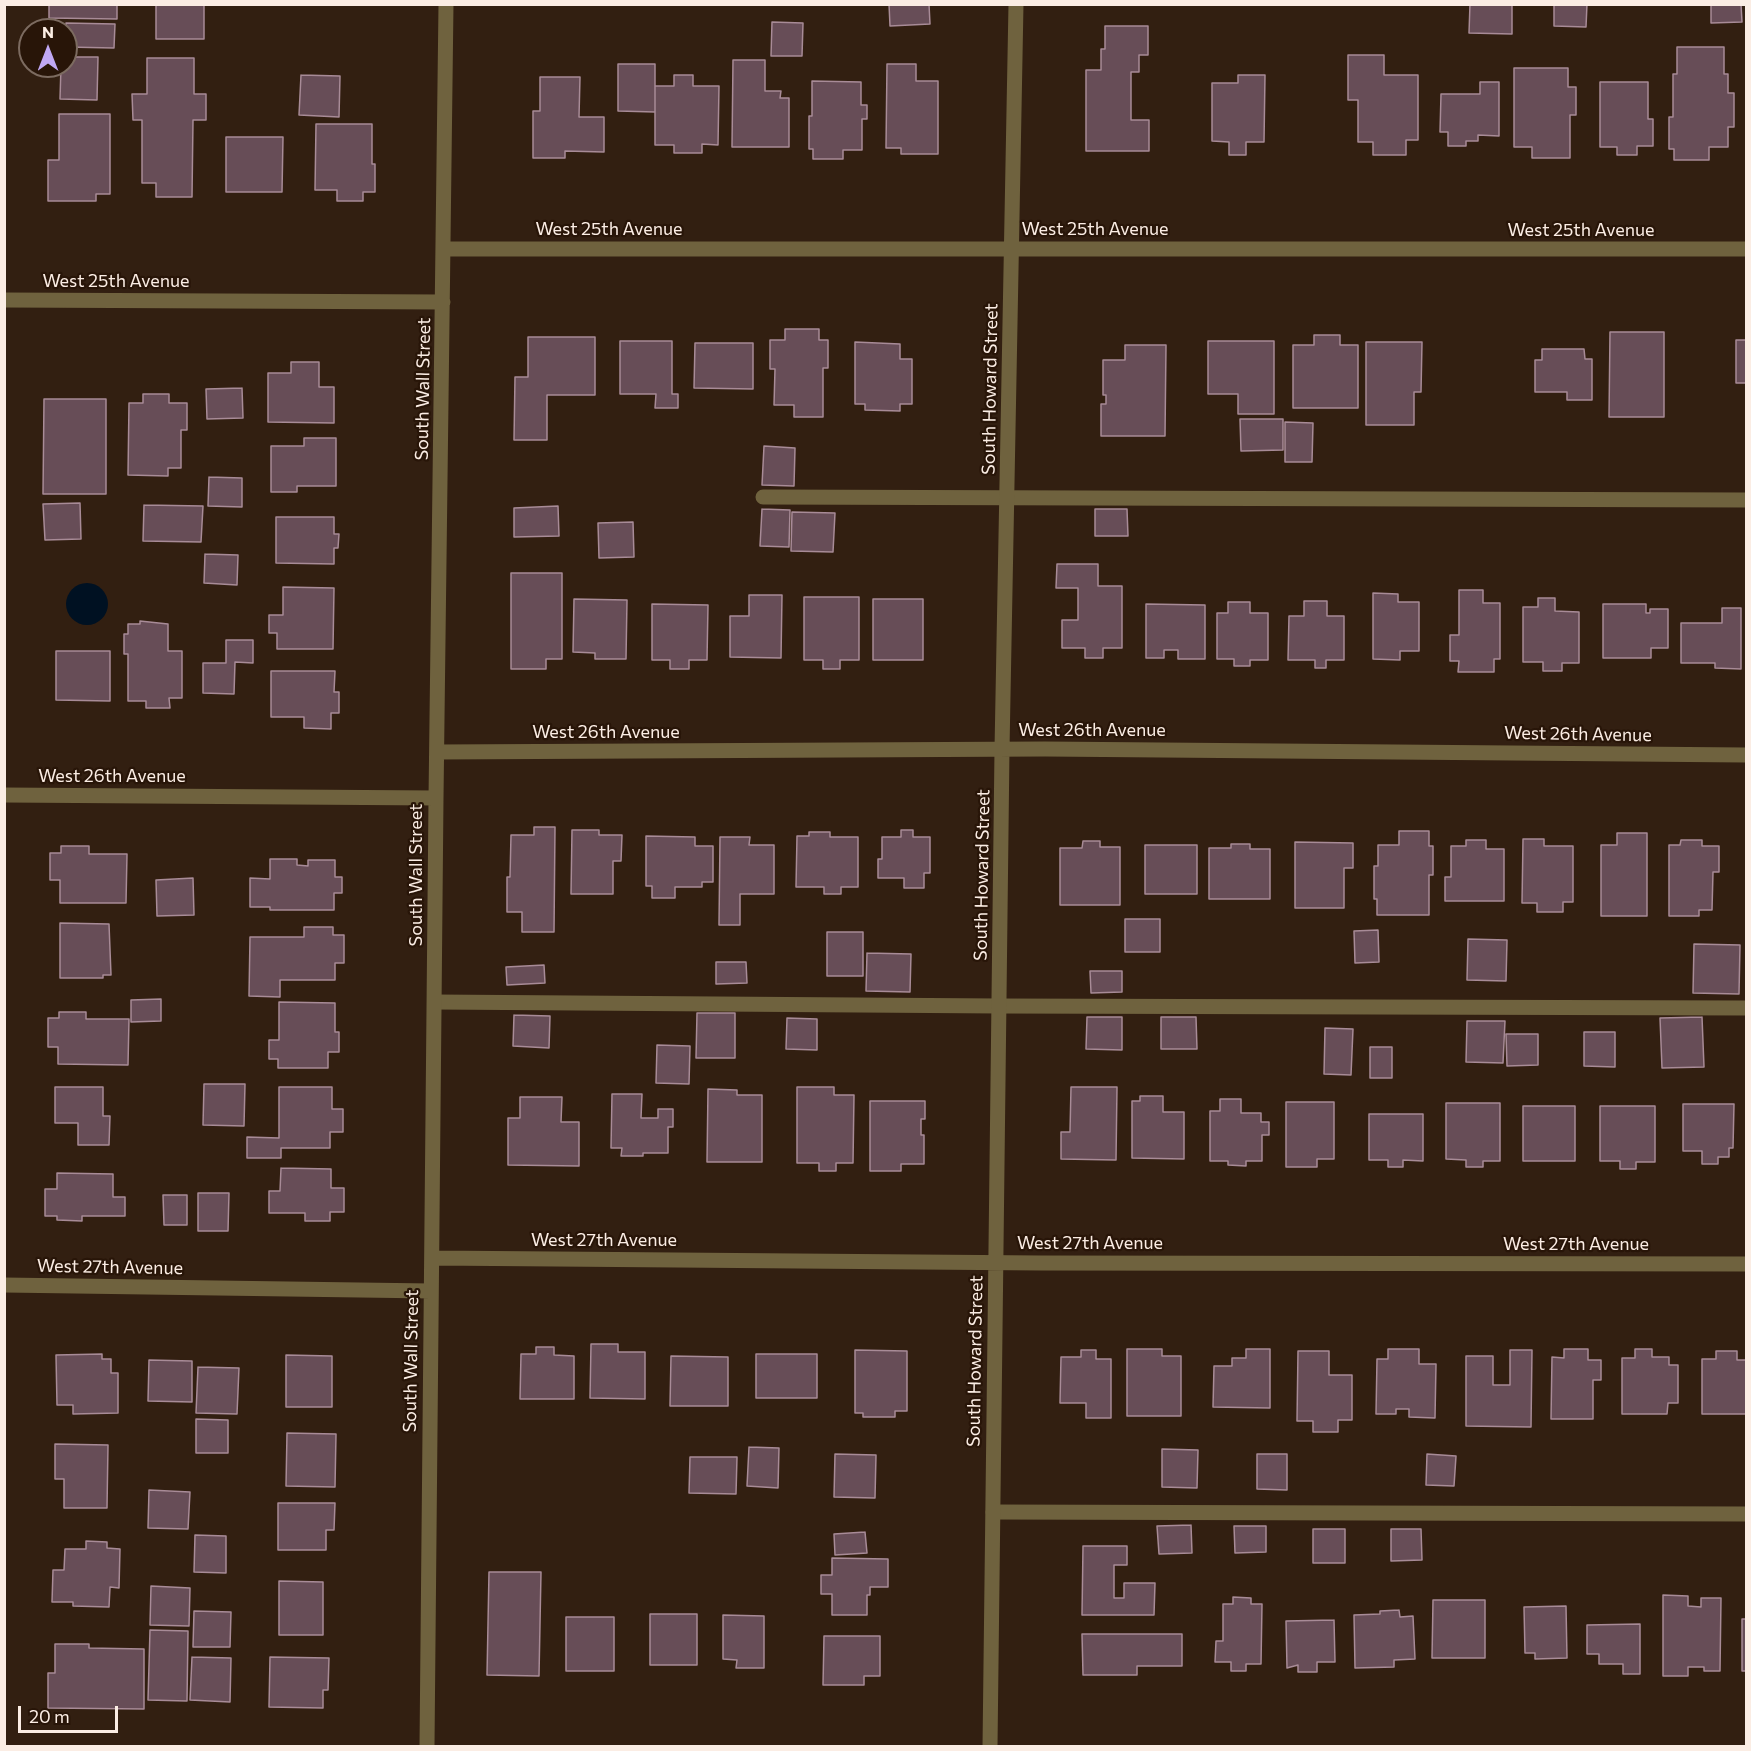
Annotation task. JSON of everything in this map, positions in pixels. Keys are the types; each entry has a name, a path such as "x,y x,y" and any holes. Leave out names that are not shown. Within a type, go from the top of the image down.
{"street":[{"name":"South Wall Street","path":"427,1746 446,4"},
{"name":"South Howard Street","path":"990,1746 1002,749 1016,4"},
{"name":"West 25th Avenue","path":"443,249 1746,249"},
{"name":"West 25th Avenue","path":"4,300 443,302"},
{"path":"763,497 1746,500"},
{"name":"West 26th Avenue","path":"437,752 1002,749 1746,755"},
{"name":"West 26th Avenue","path":"4,795 436,798"},
{"path":"435,1002 1746,1008"},
{"name":"West 27th Avenue","path":"433,1258 1746,1264"},
{"name":"West 27th Avenue","path":"4,1285 431,1292"},
{"path":"993,1512 1746,1514"}],"water":[{"path":"87,583 95,584 102,589 107,596 107,612 102,619 95,624 87,625 79,624 72,619 67,612 66,604 67,596 72,589 79,584"}],"building":[{"path":"49,4 117,4 117,19 49,18"},
{"path":"156,4 204,4 204,39 156,39"},
{"path":"889,4 929,4 930,24 890,26"},
{"path":"1470,4 1512,4 1512,34 1469,33"},
{"path":"1554,4 1587,4 1586,27 1554,26"},
{"path":"1711,4 1741,4 1742,22 1711,23"},
{"path":"772,22 803,23 802,56 771,56"},
{"path":"78,23 115,24 114,48 78,47"},
{"path":"1105,26 1148,26 1148,55 1139,55 1139,72 1131,72 1131,120 1149,120 1149,151 1086,151 1086,70 1101,70 1101,49 1105,49"},
{"path":"1677,47 1724,47 1724,74 1728,74 1728,93 1734,93 1734,127 1728,127 1728,147 1709,147 1709,160 1674,160 1674,149 1669,149 1669,117 1673,117 1673,74 1677,74"},
{"path":"1348,55 1384,55 1384,75 1418,75 1418,140 1406,140 1406,155 1373,155 1373,142 1358,142 1358,100 1348,100"},
{"path":"78,57 98,57 97,100 60,99 61,78 78,78"},
{"path":"147,58 194,58 194,94 206,94 206,120 193,120 192,197 156,197 156,183 142,183 142,120 133,120 132,94 147,94"},
{"path":"733,60 765,60 765,91 781,91 780,98 789,98 789,147 732,147"},
{"path":"618,64 655,64 655,112 618,111"},
{"path":"887,64 916,64 916,81 938,81 938,154 901,154 901,148 886,148"},
{"path":"1514,68 1568,68 1568,87 1576,87 1576,115 1570,115 1570,158 1532,158 1532,147 1514,147"},
{"path":"301,75 340,76 339,117 299,115"},
{"path":"674,75 693,75 693,86 719,86 718,145 702,144 702,153 674,153 674,145 655,145 655,86 674,86"},
{"path":"1238,75 1265,75 1264,142 1246,142 1246,155 1229,155 1229,142 1212,141 1212,83 1238,83"},
{"path":"540,77 580,77 579,117 604,117 604,152 565,151 565,158 533,158 533,111 540,111"},
{"path":"812,81 861,82 861,105 867,105 867,119 862,119 862,150 843,150 843,159 813,159 813,149 809,149"},
{"path":"1480,82 1499,82 1499,136 1478,135 1478,141 1466,141 1466,146 1448,146 1448,132 1440,132 1441,94 1480,94"},
{"path":"1600,82 1648,82 1648,119 1653,119 1653,146 1637,146 1637,155 1617,155 1617,147 1600,147"},
{"path":"59,114 110,114 110,194 96,194 96,201 48,201 48,160 59,160"},
{"path":"316,124 372,124 375,192 363,192 363,201 337,201 337,190 315,190"},
{"path":"226,137 283,137 282,192 226,192"},
{"path":"785,329 819,329 819,340 828,340 828,368 823,368 823,417 794,417 794,405 774,405 775,369 770,369 770,340 785,340"},
{"path":"1610,332 1664,332 1664,417 1609,417"},
{"path":"1314,335 1340,335 1340,345 1358,345 1358,408 1293,408 1293,345 1314,345"},
{"path":"528,337 595,337 595,395 547,395 547,440 514,440 515,377 528,377"},
{"path":"1736,340 1746,340 1746,383 1736,383"},
{"path":"620,341 672,341 672,394 678,394 678,408 655,408 656,394 620,394"},
{"path":"1208,341 1274,341 1274,414 1238,414 1238,394 1208,394"},
{"path":"855,342 900,344 900,359 912,359 912,404 900,404 900,411 865,410 865,404 855,404"},
{"path":"1366,342 1422,342 1421,392 1414,392 1414,425 1366,425"},
{"path":"695,343 753,343 753,389 694,388"},
{"path":"1125,345 1166,345 1165,436 1101,436 1101,404 1106,404 1106,395 1103,395 1103,360 1125,360"},
{"path":"1542,349 1584,349 1585,359 1592,359 1592,400 1567,400 1567,392 1535,392 1535,360 1542,360"},
{"path":"291,362 319,362 319,387 334,387 334,423 268,422 268,373 291,373"},
{"path":"242,388 243,418 207,419 206,389"},
{"path":"143,394 169,394 169,403 187,403 187,430 181,430 181,468 168,468 168,476 128,475 129,403 143,403"},
{"path":"44,399 106,399 106,494 43,494"},
{"path":"1240,419 1283,419 1283,450 1241,451"},
{"path":"1285,422 1313,423 1312,462 1285,462"},
{"path":"304,438 336,438 336,486 297,486 297,492 271,492 271,446 304,446"},
{"path":"764,446 795,448 794,486 762,485"},
{"path":"209,477 242,478 242,507 208,506"},
{"path":"80,503 81,539 45,540 43,504"},
{"path":"144,505 203,506 201,542 143,541"},
{"path":"558,506 559,536 514,537 514,508"},
{"path":"762,509 790,510 789,547 760,546"},
{"path":"1095,509 1127,509 1128,536 1095,536"},
{"path":"792,512 835,513 833,552 791,551"},
{"path":"276,517 334,517 334,534 339,534 338,548 334,548 334,564 276,563"},
{"path":"633,522 634,557 599,558 598,523"},
{"path":"205,554 238,555 237,585 204,583"},
{"path":"1057,564 1098,564 1098,586 1122,586 1122,648 1103,648 1103,658 1085,658 1085,648 1062,648 1062,620 1078,620 1078,588 1056,588"},
{"path":"511,573 562,573 562,659 546,659 546,669 511,669"},
{"path":"283,587 334,588 333,649 277,649 277,633 269,633 269,615 283,615"},
{"path":"1459,590 1483,590 1483,603 1500,603 1500,659 1494,659 1494,672 1458,672 1459,661 1450,661 1450,635 1459,635"},
{"path":"1373,593 1398,594 1398,602 1419,602 1419,651 1400,651 1400,660 1373,659"},
{"path":"749,595 782,595 781,658 730,657 730,616 749,616"},
{"path":"804,597 859,597 859,660 840,660 840,669 823,669 823,660 804,660"},
{"path":"1538,598 1555,598 1555,611 1579,612 1579,663 1562,663 1562,671 1543,671 1543,662 1523,662 1523,607 1538,607"},
{"path":"574,599 627,600 626,659 595,659 595,653 573,652"},
{"path":"873,599 923,599 923,660 873,660"},
{"path":"1304,601 1327,601 1327,616 1344,616 1344,660 1326,660 1326,668 1315,668 1315,660 1288,660 1289,616 1304,616"},
{"path":"1228,602 1250,602 1250,613 1268,613 1268,660 1250,660 1250,666 1234,666 1234,659 1217,659 1217,613 1228,613"},
{"path":"652,604 708,605 707,660 689,660 689,669 670,669 670,660 652,660"},
{"path":"1146,604 1205,605 1205,659 1178,659 1178,650 1164,650 1164,658 1146,658"},
{"path":"1603,604 1646,604 1646,613 1650,613 1650,609 1668,609 1668,648 1651,648 1651,658 1603,658"},
{"path":"1722,608 1741,608 1741,669 1715,668 1715,663 1681,663 1681,623 1722,623"},
{"path":"140,621 168,624 168,651 182,651 182,698 169,698 170,708 146,708 146,701 128,701 128,654 124,654 124,634 128,634 128,624 140,624"},
{"path":"226,640 253,640 253,663 235,662 234,694 203,693 203,663 226,663"},
{"path":"56,651 110,651 110,701 56,700"},
{"path":"271,671 335,671 334,692 339,692 339,713 331,713 331,729 304,728 304,717 271,717"},
{"path":"534,827 555,827 554,932 522,932 522,912 507,912 507,877 510,877 511,835 534,835"},
{"path":"572,830 599,830 599,835 622,835 621,861 613,861 613,894 571,894"},
{"path":"901,830 913,830 913,837 930,837 930,873 924,873 924,888 904,888 904,878 878,878 878,859 882,859 882,837 901,837"},
{"path":"1399,831 1429,831 1429,846 1433,846 1433,875 1429,875 1429,915 1377,915 1377,899 1374,899 1374,866 1378,866 1378,845 1399,845"},
{"path":"809,832 830,832 830,837 858,837 858,887 841,887 841,894 824,894 824,887 796,887 797,836 809,836"},
{"path":"1617,833 1647,833 1647,916 1601,916 1601,845 1617,845"},
{"path":"646,836 695,837 695,846 713,846 713,882 702,882 702,887 675,887 675,898 652,898 652,886 646,886"},
{"path":"720,837 750,837 749,845 774,845 774,894 740,894 740,925 719,925"},
{"path":"1523,839 1544,839 1544,846 1573,846 1573,902 1563,902 1563,912 1537,912 1537,903 1522,903"},
{"path":"1466,840 1486,840 1486,849 1504,849 1504,901 1445,901 1445,877 1451,877 1451,846 1466,846"},
{"path":"1681,840 1702,840 1702,846 1719,846 1719,872 1713,872 1712,910 1699,910 1699,916 1669,916 1669,845 1680,845"},
{"path":"1083,841 1100,841 1100,847 1120,847 1120,905 1060,905 1060,848 1082,848"},
{"path":"1295,842 1353,843 1353,868 1344,868 1344,908 1295,908"},
{"path":"1231,844 1250,844 1250,849 1270,849 1270,899 1209,899 1209,848 1231,848"},
{"path":"1145,845 1197,845 1197,894 1145,894"},
{"path":"61,846 89,846 89,854 127,854 126,903 60,903 60,880 50,880 50,853 61,853"},
{"path":"270,859 297,859 297,865 308,866 308,860 335,860 335,877 342,877 342,893 334,893 334,910 270,910 270,907 250,907 250,878 270,879"},
{"path":"193,878 194,915 157,916 156,880"},
{"path":"1125,919 1160,919 1160,952 1125,952"},
{"path":"60,923 109,924 111,975 103,975 103,978 60,978"},
{"path":"304,927 333,927 333,935 344,935 344,963 335,963 335,980 280,980 280,997 249,996 250,937 304,937"},
{"path":"1378,930 1379,962 1355,963 1354,931"},
{"path":"827,932 863,932 863,976 827,976"},
{"path":"1468,939 1507,940 1506,981 1467,980"},
{"path":"1694,944 1740,945 1739,994 1693,993"},
{"path":"867,953 911,954 910,992 866,991"},
{"path":"716,962 746,962 747,983 716,984"},
{"path":"544,965 545,983 507,985 506,967"},
{"path":"1090,971 1122,971 1122,992 1091,993"},
{"path":"161,999 161,1021 131,1022 131,1000"},
{"path":"279,1002 335,1003 335,1032 339,1032 339,1052 328,1052 328,1068 278,1068 278,1059 269,1059 269,1040 279,1040"},
{"path":"59,1012 86,1012 86,1019 129,1019 128,1065 58,1064 58,1047 48,1047 48,1018 59,1018"},
{"path":"697,1013 735,1013 735,1058 696,1058"},
{"path":"514,1015 550,1016 549,1048 513,1046"},
{"path":"1087,1017 1122,1017 1122,1050 1086,1049"},
{"path":"1161,1017 1196,1017 1197,1049 1161,1049"},
{"path":"1702,1017 1704,1067 1662,1068 1660,1018"},
{"path":"787,1018 817,1019 817,1050 786,1049"},
{"path":"1467,1021 1505,1021 1503,1063 1466,1062"},
{"path":"1325,1028 1353,1029 1351,1075 1324,1074"},
{"path":"1584,1032 1615,1032 1615,1067 1584,1066"},
{"path":"1506,1034 1538,1034 1538,1065 1507,1066"},
{"path":"657,1045 690,1046 689,1084 656,1083"},
{"path":"1370,1047 1392,1047 1392,1078 1370,1078"},
{"path":"204,1084 245,1084 244,1126 203,1125"},
{"path":"55,1087 103,1087 103,1116 110,1116 109,1145 78,1145 78,1123 55,1123"},
{"path":"279,1087 332,1087 332,1109 343,1109 343,1132 330,1132 330,1148 281,1148 281,1158 247,1158 247,1137 279,1138"},
{"path":"797,1087 834,1087 834,1095 854,1095 853,1163 836,1163 836,1171 819,1171 819,1163 797,1163"},
{"path":"1071,1087 1117,1087 1116,1160 1061,1159 1061,1132 1070,1132"},
{"path":"708,1089 737,1090 737,1095 762,1095 762,1162 707,1162"},
{"path":"612,1094 642,1094 641,1118 658,1118 658,1109 673,1109 673,1127 668,1127 668,1153 621,1156 622,1148 611,1148"},
{"path":"1140,1096 1163,1096 1163,1112 1184,1112 1184,1159 1132,1158 1132,1101 1140,1101"},
{"path":"520,1097 562,1097 561,1122 579,1122 579,1166 508,1165 508,1118 520,1118"},
{"path":"1220,1099 1241,1099 1241,1113 1261,1113 1261,1122 1269,1122 1269,1135 1262,1135 1262,1161 1246,1161 1246,1166 1228,1165 1228,1161 1210,1161 1210,1111 1220,1111"},
{"path":"870,1101 925,1101 925,1119 921,1119 921,1135 924,1135 924,1164 901,1164 901,1171 870,1171"},
{"path":"1286,1102 1334,1102 1334,1159 1317,1159 1317,1167 1286,1167"},
{"path":"1446,1103 1500,1103 1500,1161 1483,1161 1483,1167 1466,1167 1466,1160 1446,1159"},
{"path":"1683,1104 1734,1104 1733,1148 1729,1148 1729,1157 1718,1157 1718,1164 1702,1164 1702,1151 1683,1151"},
{"path":"1523,1106 1575,1106 1575,1161 1523,1161"},
{"path":"1600,1106 1655,1106 1655,1162 1636,1162 1636,1169 1620,1169 1620,1161 1600,1161"},
{"path":"1369,1114 1423,1114 1423,1161 1403,1160 1403,1167 1388,1167 1388,1160 1369,1160"},
{"path":"281,1168 331,1169 331,1188 344,1188 344,1212 330,1212 330,1221 305,1221 305,1213 269,1213 269,1191 280,1191"},
{"path":"57,1173 113,1174 113,1197 125,1197 125,1216 82,1216 82,1221 57,1220 57,1216 45,1216 45,1189 57,1189"},
{"path":"198,1193 229,1193 228,1231 198,1231"},
{"path":"163,1195 187,1195 187,1225 164,1225"},
{"path":"591,1344 618,1344 618,1352 645,1352 645,1399 590,1398"},
{"path":"536,1347 554,1347 554,1355 574,1356 574,1399 520,1399 521,1354 536,1354"},
{"path":"1127,1349 1162,1349 1162,1356 1181,1356 1181,1416 1127,1416"},
{"path":"1246,1349 1270,1349 1270,1408 1213,1407 1214,1366 1232,1366 1232,1358 1246,1358"},
{"path":"1388,1349 1419,1349 1419,1364 1436,1364 1435,1418 1409,1417 1409,1409 1396,1409 1396,1414 1376,1414 1377,1359 1388,1359"},
{"path":"1564,1349 1588,1349 1588,1360 1601,1360 1601,1380 1593,1380 1593,1419 1551,1419 1552,1357 1564,1358"},
{"path":"1635,1349 1652,1349 1652,1357 1669,1357 1669,1365 1678,1365 1678,1403 1668,1403 1667,1414 1622,1414 1622,1358 1635,1358"},
{"path":"855,1350 907,1351 907,1411 895,1411 895,1417 863,1417 863,1413 855,1413"},
{"path":"1081,1350 1096,1350 1096,1359 1111,1359 1111,1418 1086,1418 1086,1403 1060,1403 1061,1357 1081,1357"},
{"path":"1510,1350 1532,1350 1531,1427 1466,1426 1466,1356 1493,1356 1493,1385 1510,1385"},
{"path":"1298,1351 1329,1351 1329,1375 1352,1375 1352,1420 1338,1420 1338,1432 1313,1432 1313,1421 1297,1421"},
{"path":"1716,1351 1737,1351 1737,1360 1746,1360 1746,1414 1702,1414 1702,1359 1716,1359"},
{"path":"102,1354 102,1359 111,1359 111,1373 118,1373 118,1413 73,1414 73,1405 57,1405 56,1355"},
{"path":"756,1354 817,1354 817,1398 756,1398"},
{"path":"286,1355 332,1356 332,1407 286,1407"},
{"path":"671,1356 728,1357 728,1406 670,1406"},
{"path":"149,1360 192,1361 192,1402 148,1401"},
{"path":"198,1367 239,1368 237,1414 196,1413"},
{"path":"196,1419 228,1420 228,1453 196,1453"},
{"path":"287,1433 336,1434 335,1487 286,1486"},
{"path":"55,1444 108,1445 107,1508 64,1508 64,1479 55,1479"},
{"path":"749,1447 779,1448 778,1488 747,1486"},
{"path":"1162,1449 1198,1450 1197,1488 1162,1487"},
{"path":"835,1454 876,1455 875,1498 834,1497"},
{"path":"1257,1454 1287,1454 1287,1490 1257,1489"},
{"path":"1427,1454 1456,1456 1454,1486 1426,1485"},
{"path":"690,1457 737,1457 736,1494 689,1493"},
{"path":"149,1490 190,1492 188,1529 148,1528"},
{"path":"278,1503 335,1503 334,1530 326,1530 326,1550 278,1550"},
{"path":"1191,1525 1192,1553 1159,1554 1157,1526"},
{"path":"1234,1526 1266,1526 1266,1552 1235,1553"},
{"path":"1313,1529 1345,1529 1345,1563 1313,1563"},
{"path":"1391,1529 1421,1529 1422,1560 1391,1561"},
{"path":"865,1532 867,1553 835,1555 834,1534"},
{"path":"195,1535 226,1536 226,1573 194,1572"},
{"path":"86,1541 107,1542 107,1548 120,1549 119,1588 110,1587 109,1607 73,1606 73,1602 52,1602 53,1570 64,1570 65,1549 86,1549"},
{"path":"1083,1546 1127,1546 1127,1565 1114,1565 1114,1598 1124,1598 1124,1583 1155,1583 1154,1615 1082,1615"},
{"path":"832,1558 888,1559 888,1587 870,1587 870,1595 867,1595 867,1615 832,1615 832,1594 821,1594 821,1575 832,1575"},
{"path":"489,1572 541,1572 539,1676 487,1675"},
{"path":"279,1581 323,1582 323,1635 279,1635"},
{"path":"151,1586 190,1588 189,1626 150,1625"},
{"path":"1663,1595 1688,1596 1688,1606 1701,1607 1701,1598 1721,1598 1720,1671 1704,1671 1704,1667 1688,1667 1688,1676 1663,1676"},
{"path":"1233,1597 1251,1598 1251,1604 1262,1604 1261,1664 1246,1664 1246,1671 1231,1671 1231,1662 1215,1662 1216,1641 1223,1641 1223,1604 1233,1604"},
{"path":"1433,1600 1485,1600 1485,1658 1432,1658"},
{"path":"1566,1606 1567,1658 1535,1659 1535,1653 1525,1653 1524,1607"},
{"path":"1399,1610 1400,1617 1413,1616 1415,1659 1394,1660 1394,1667 1355,1668 1354,1615 1380,1614 1380,1611"},
{"path":"194,1611 231,1612 230,1647 193,1647"},
{"path":"650,1614 697,1614 697,1665 650,1665"},
{"path":"723,1615 764,1616 764,1668 736,1668 737,1660 723,1659"},
{"path":"566,1617 614,1617 614,1671 566,1671"},
{"path":"1742,1619 1746,1619 1746,1671 1742,1671"},
{"path":"1334,1620 1335,1662 1317,1662 1317,1672 1298,1672 1298,1665 1287,1668 1286,1621"},
{"path":"1640,1624 1640,1674 1623,1674 1623,1664 1599,1664 1599,1654 1587,1654 1587,1625"},
{"path":"150,1630 188,1631 187,1701 148,1700"},
{"path":"1082,1634 1182,1634 1182,1666 1137,1666 1137,1675 1083,1675"},
{"path":"824,1636 880,1636 880,1676 864,1676 864,1685 823,1685"},
{"path":"55,1644 89,1644 89,1648 144,1649 144,1709 48,1708 48,1673 55,1673"},
{"path":"192,1657 231,1658 230,1702 190,1700"},
{"path":"270,1657 329,1658 328,1690 323,1690 323,1708 269,1707"}]}
